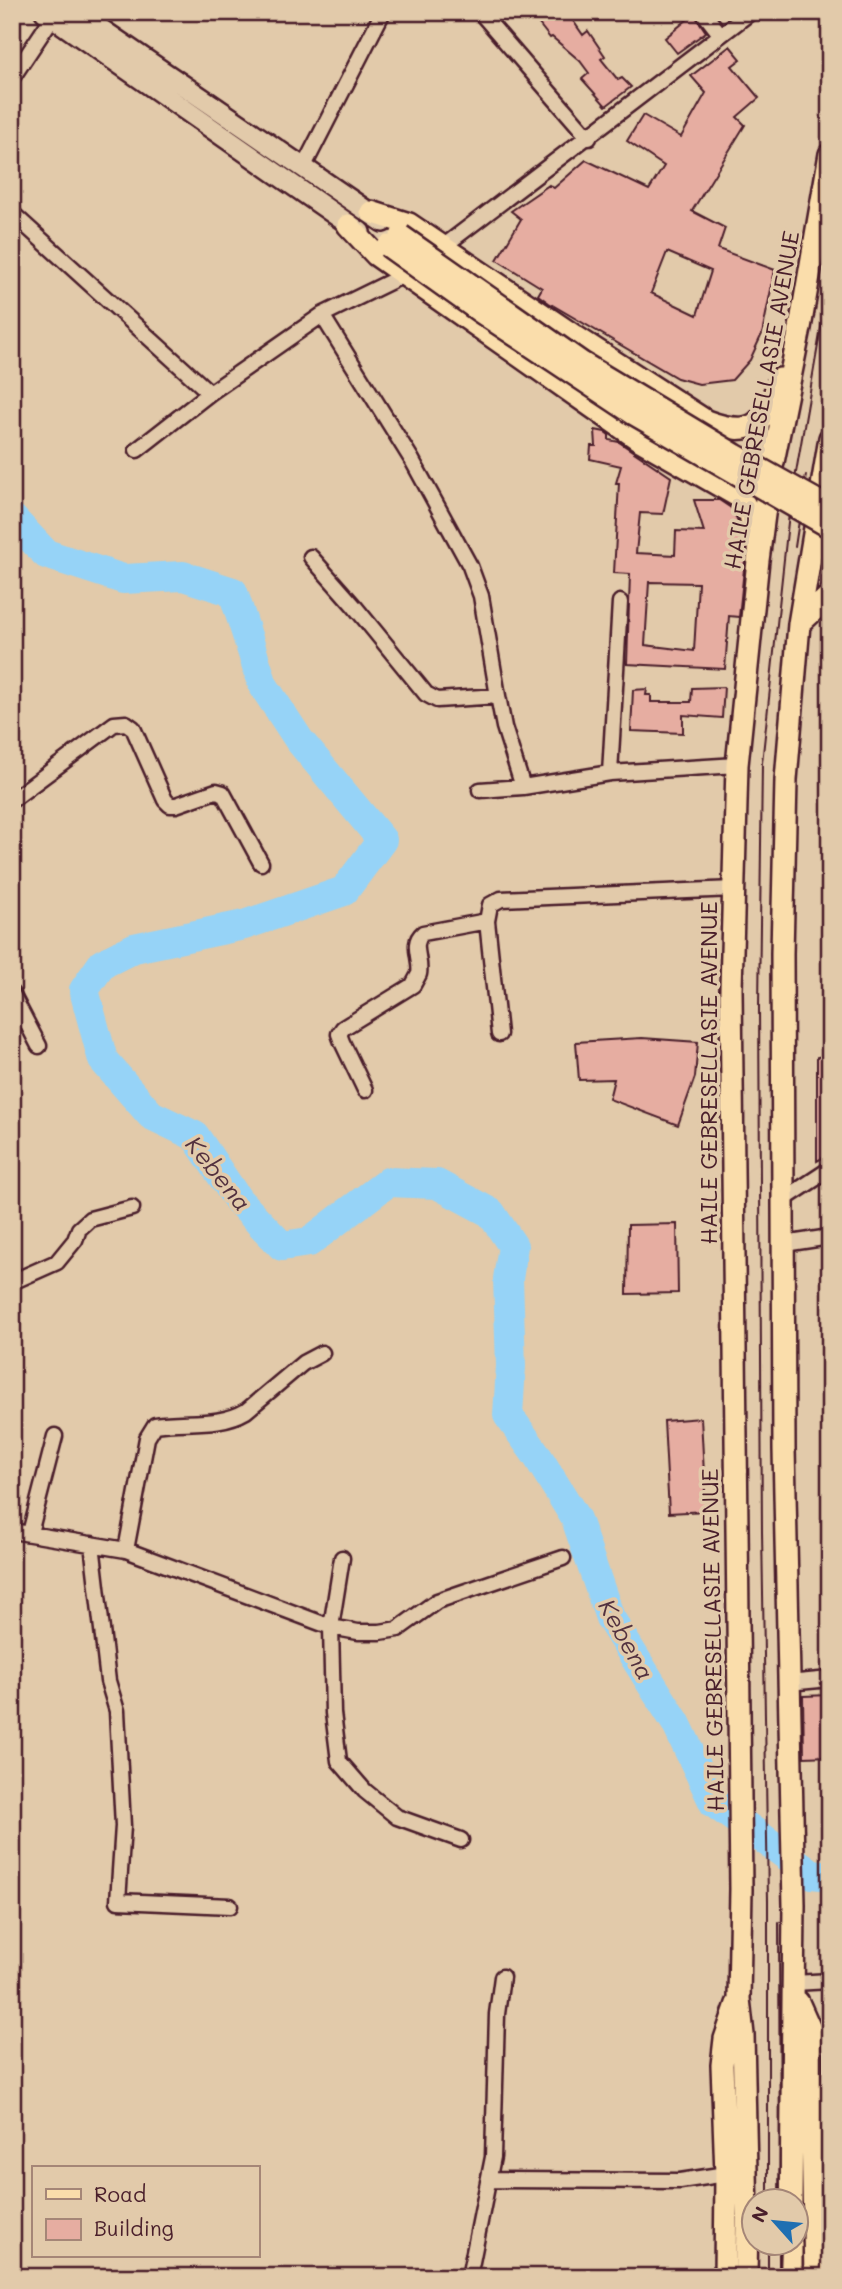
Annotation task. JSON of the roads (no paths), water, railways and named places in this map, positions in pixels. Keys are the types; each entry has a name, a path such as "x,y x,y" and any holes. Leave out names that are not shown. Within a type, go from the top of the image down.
{"main road":[{"path":"76,12 370,212 410,224 706,421 728,429 748,429 762,419 800,328"},
{"path":"48,15 348,225 376,254 404,275 638,439 741,498 750,514 758,560"},
{"name":"HAILE GEBRESELLASIE AVENUE","path":"746,2277 743,2035 739,1998 741,1889 731,989 737,765 758,560 772,461 800,328 830,154"},
{"path":"370,212 394,241 480,312 634,414 830,527"},
{"path":"348,225 394,241 582,363 735,455 830,508"},
{"path":"791,2188 794,1905 788,1683 782,953 786,780 799,624 830,438"},
{"path":"799,624 830,595"},
{"path":"794,1989 810,2029 815,2277"},
{"name":"HAILE GEBRESELLASIE AVENUE","path":"725,2277 726,2174 722,2065 725,2039 739,1998"},
{"path":"790,2258 790,2277"}],"street":[{"path":"303,168 383,12"},
{"path":"480,12 589,138"},
{"path":"703,12 720,34"},
{"path":"444,246 751,12"},
{"path":"12,78 48,15"},
{"path":"12,214 210,393"},
{"path":"137,450 210,393 322,315 404,275"},
{"path":"322,315 412,460 470,566 481,596 489,631 504,727 523,788"},
{"path":"311,557 426,694 437,700 498,696"},
{"path":"611,773 620,602"},
{"path":"12,800 114,724 126,723 133,728 165,800 170,805 176,805 216,791 223,793 261,863"},
{"path":"480,790 523,788 611,773 737,765"},
{"path":"499,1034 487,921 490,905 501,899 734,889"},
{"path":"365,1090 342,1042 340,1034 343,1028 413,985 419,975 419,935 487,921"},
{"path":"12,994 39,1046"},
{"path":"783,1200 830,1169"},
{"path":"12,1282 57,1262 75,1240 79,1229 90,1219 132,1208"},
{"path":"784,1244 830,1237"},
{"path":"126,1550 147,1438 155,1425 237,1417 303,1363 322,1353"},
{"path":"30,1534 55,1436"},
{"path":"12,1531 126,1550 331,1627 358,1632 398,1629 437,1601 563,1558"},
{"path":"92,1544 108,1681 117,1712 123,1826 118,1901 230,1906"},
{"path":"342,1558 331,1627 333,1713 340,1761 365,1791 397,1817 461,1840"},
{"path":"788,1683 830,1679"},
{"path":"469,2277 493,2157 497,2014 502,1977"},
{"path":"794,1989 830,1981"},
{"path":"490,2180 680,2181 726,2174"}],"waterway":[{"name":"Kebena","path":"12,518 46,554 123,579 183,576 233,592 263,685 299,740 382,840 344,891 244,925 134,948 102,964 84,990 103,1060 151,1115 195,1136 238,1200 282,1246 309,1242 388,1182 437,1184 491,1213 513,1246 508,1279 511,1366 508,1415 576,1519 610,1618 676,1723 714,1803 812,1874 830,1876"}],"tram line":[{"path":"768,2188 768,1900 762,1532 759,1007 762,763 789,513 830,276"},
{"path":"795,547 806,475"},
{"path":"779,1922 780,2188"},
{"path":"768,2258 768,2277"},
{"path":"780,2277 781,2258"}]}
